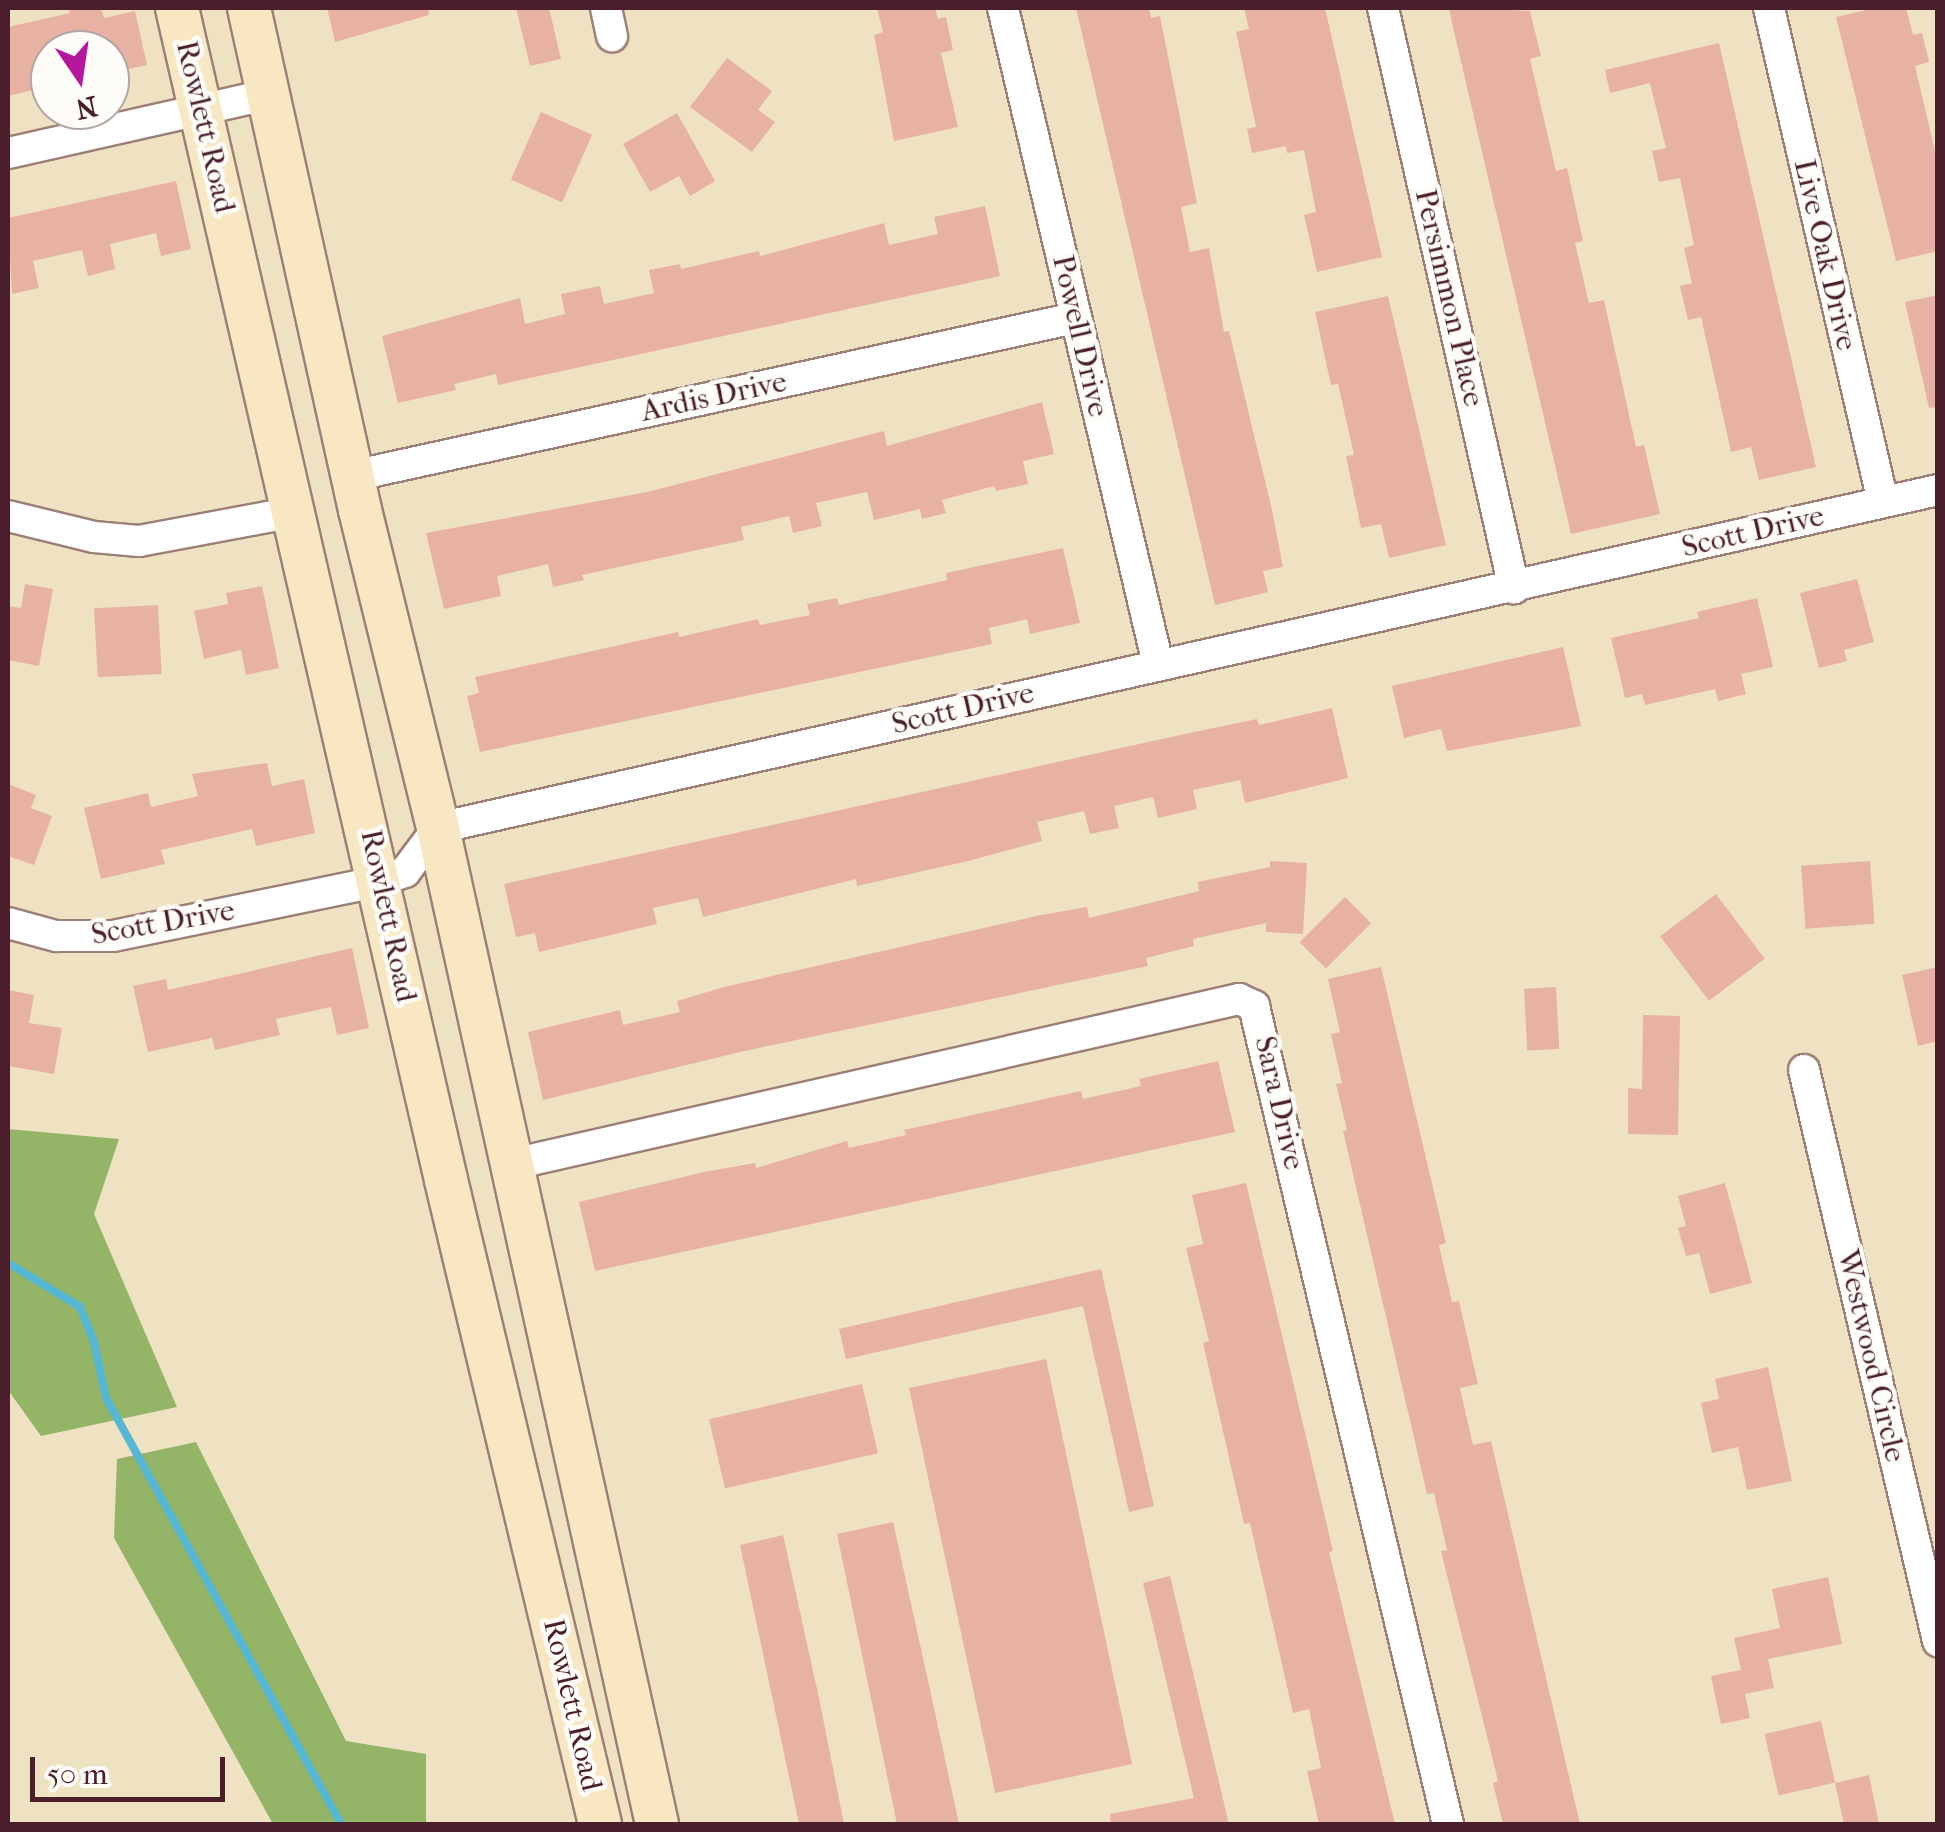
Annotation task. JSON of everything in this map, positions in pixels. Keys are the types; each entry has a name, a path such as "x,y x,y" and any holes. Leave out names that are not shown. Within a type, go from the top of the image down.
{"main road":[{"name":"Rowlett Road","path":"177,8 600,1824"},
{"name":"Rowlett Road","path":"249,8 352,476 438,828 657,1824"},
{"path":"491,1366 554,1352"}],"street":[{"name":"Powell Drive","path":"1003,8 1158,664"},
{"name":"Persimmon Place","path":"1383,8 1514,588"},
{"name":"Live Oak Drive","path":"1769,8 1883,502"},
{"path":"8,153 269,94"},
{"name":"Ardis Drive","path":"352,476 1076,318"},
{"name":"Scott Drive","path":"8,923 56,936 113,936 380,882 404,872 438,828 1938,490"},
{"path":"8,516 105,539 139,541 294,512"},
{"name":"Sara Drive","path":"513,1164 1239,999 1254,1006 1448,1824"},
{"name":"Westwood Circle","path":"1804,1070 1938,1641"}],"green space":[{"path":"8,1129 119,1139 94,1214 177,1407 41,1436 8,1390"},
{"path":"196,1442 346,1741 426,1754 426,1824 273,1824 114,1538 117,1459"}],"building":[{"path":"69,8 101,8 104,18 135,11 147,65 130,69 130,30 30,30 30,91 8,96 8,27 70,13"},
{"path":"327,8 428,8 429,15 335,42"},
{"path":"516,8 549,8 561,59 530,66"},
{"path":"877,8 935,8 938,19 946,17 953,50 941,53 958,127 894,141 874,35 883,32"},
{"path":"1076,8 1149,8 1151,18 1160,16 1197,203 1181,207 1190,252 1209,248 1224,332 1229,331 1283,567 1263,571 1268,592 1215,605"},
{"path":"1244,8 1325,8 1382,257 1317,272 1304,215 1316,212 1304,150 1287,153 1286,146 1252,153 1247,129 1256,127 1236,32 1249,29"},
{"path":"1875,8 1906,8 1913,35 1922,33 1929,62 1915,66 1938,164 1938,251 1896,261 1836,17"},
{"path":"1449,10 1530,11 1541,56 1530,59 1556,171 1567,168 1583,241 1575,243 1589,303 1604,300 1636,447 1644,445 1660,514 1571,534"},
{"path":"1719,43 1816,467 1759,480 1751,447 1731,452 1701,317 1688,320 1680,286 1692,283 1684,248 1694,245 1680,178 1659,182 1652,151 1666,148 1650,83 1610,93 1605,70"},
{"path":"727,58 772,91 758,110 775,122 752,152 690,107"},
{"path":"541,112 592,135 562,202 511,180"},
{"path":"677,113 715,181 690,196 679,176 650,192 623,144"},
{"path":"176,181 191,249 161,256 156,233 110,244 115,269 88,276 82,250 33,261 39,288 12,294 8,218"},
{"path":"985,206 1000,276 498,385 496,374 454,384 456,390 398,403 382,336 520,298 525,324 565,314 561,294 600,286 604,304 654,293 649,270 680,264 681,269 759,251 760,256 884,223 889,245 938,234 934,217"},
{"path":"1938,295 1938,407 1929,408 1905,302"},
{"path":"1388,296 1446,545 1389,558 1381,524 1361,528 1346,456 1354,455 1338,384 1331,385 1315,312"},
{"path":"1042,402 1054,454 1023,461 1028,484 996,491 994,486 942,500 946,513 922,519 920,509 874,520 867,492 816,503 822,526 793,533 789,516 741,527 744,540 582,575 584,580 553,587 548,564 497,576 501,596 444,609 426,533 647,492 884,431 887,446"},
{"path":"1063,548 1080,623 1030,634 1027,619 989,628 992,644 480,752 467,696 479,693 475,677 678,632 679,637 758,619 760,625 810,615 807,604 837,598 839,605 947,580 946,573"},
{"path":"1857,579 1874,642 1844,650 1847,661 1819,668 1800,593"},
{"path":"25,584 53,589 39,666 8,660 8,606 21,608"},
{"path":"262,586 279,668 246,675 241,650 204,659 194,611 228,604 226,593"},
{"path":"1757,598 1773,667 1741,674 1746,694 1718,701 1715,689 1645,705 1642,694 1625,698 1611,638 1699,618 1697,612"},
{"path":"158,605 162,674 98,677 94,608"},
{"path":"1563,647 1581,726 1447,751 1441,729 1404,738 1392,686"},
{"path":"1332,708 1348,778 1245,803 1240,780 1193,790 1197,809 1158,818 1153,797 1114,806 1119,828 1090,834 1084,811 1037,822 1042,841 968,861 857,886 856,879 703,917 698,898 653,908 657,924 539,952 535,933 516,937 504,884 1180,735 1257,719 1259,725"},
{"path":"267,763 272,786 304,779 315,833 256,846 252,829 161,850 165,864 101,879 84,808 148,793 151,807 198,796 192,774"},
{"path":"8,784 36,795 31,808 52,816 34,865 8,856"},
{"path":"1270,861 1307,863 1303,934 1266,932 1266,923 1193,939 1194,946 1146,958 1148,966 740,1052 543,1100 528,1032 620,1010 623,1025 680,1012 677,1001 724,987 1041,915 1087,907 1089,918 1199,891 1198,882 1270,867"},
{"path":"1870,861 1874,924 1806,929 1801,866"},
{"path":"1716,894 1765,959 1709,1001 1660,936"},
{"path":"1345,897 1371,923 1326,968 1300,942"},
{"path":"352,948 369,1028 337,1035 331,1007 276,1019 280,1035 215,1050 212,1038 148,1052 133,986 166,979 168,990"},
{"path":"1381,967 1446,1243 1439,1245 1452,1302 1459,1301 1478,1384 1460,1388 1473,1445 1491,1441 1580,1824 1503,1824 1493,1783 1498,1781 1441,1551 1447,1550 1434,1493 1427,1494 1343,1131 1347,1130 1336,1084 1342,1083 1331,1034 1340,1032 1328,979"},
{"path":"1938,967 1938,1041 1918,1046 1902,975"},
{"path":"1556,987 1559,1049 1527,1051 1524,989"},
{"path":"8,990 34,995 29,1023 62,1028 54,1074 8,1066"},
{"path":"1643,1015 1680,1016 1678,1135 1628,1134 1628,1088 1642,1089"},
{"path":"1218,1061 1235,1132 595,1271 579,1202 704,1172 755,1163 756,1168 847,1141 849,1148 906,1135 904,1130 1081,1091 1083,1099 1141,1086 1139,1079"},
{"path":"1246,1183 1395,1824 1319,1824 1307,1771 1321,1768 1309,1709 1293,1713 1250,1523 1244,1524 1203,1343 1209,1341 1186,1248 1203,1244 1192,1195"},
{"path":"1725,1183 1752,1283 1710,1294 1699,1253 1686,1256 1678,1228 1686,1226 1678,1196"},
{"path":"1101,1269 1154,1506 1129,1512 1083,1306 846,1359 839,1329"},
{"path":"1046,1359 1132,1764 995,1793 909,1388"},
{"path":"1768,1367 1792,1481 1747,1490 1738,1447 1712,1453 1701,1403 1719,1399 1715,1379"},
{"path":"862,1384 878,1453 725,1488 709,1419"},
{"path":"893,1522 959,1824 897,1824 837,1534"},
{"path":"783,1535 844,1824 799,1824 740,1545"},
{"path":"1170,1576 1229,1824 1111,1824 1110,1814 1194,1798 1143,1583"},
{"path":"1828,1577 1842,1644 1768,1659 1774,1688 1745,1694 1750,1718 1721,1724 1711,1676 1741,1670 1734,1638 1780,1628 1772,1589"},
{"path":"1821,1721 1835,1782 1779,1795 1764,1734"},
{"path":"1869,1775 1879,1824 1844,1824 1835,1783"}],"waterway":[{"path":"8,1263 80,1307 94,1342 106,1398 341,1824"}]}
